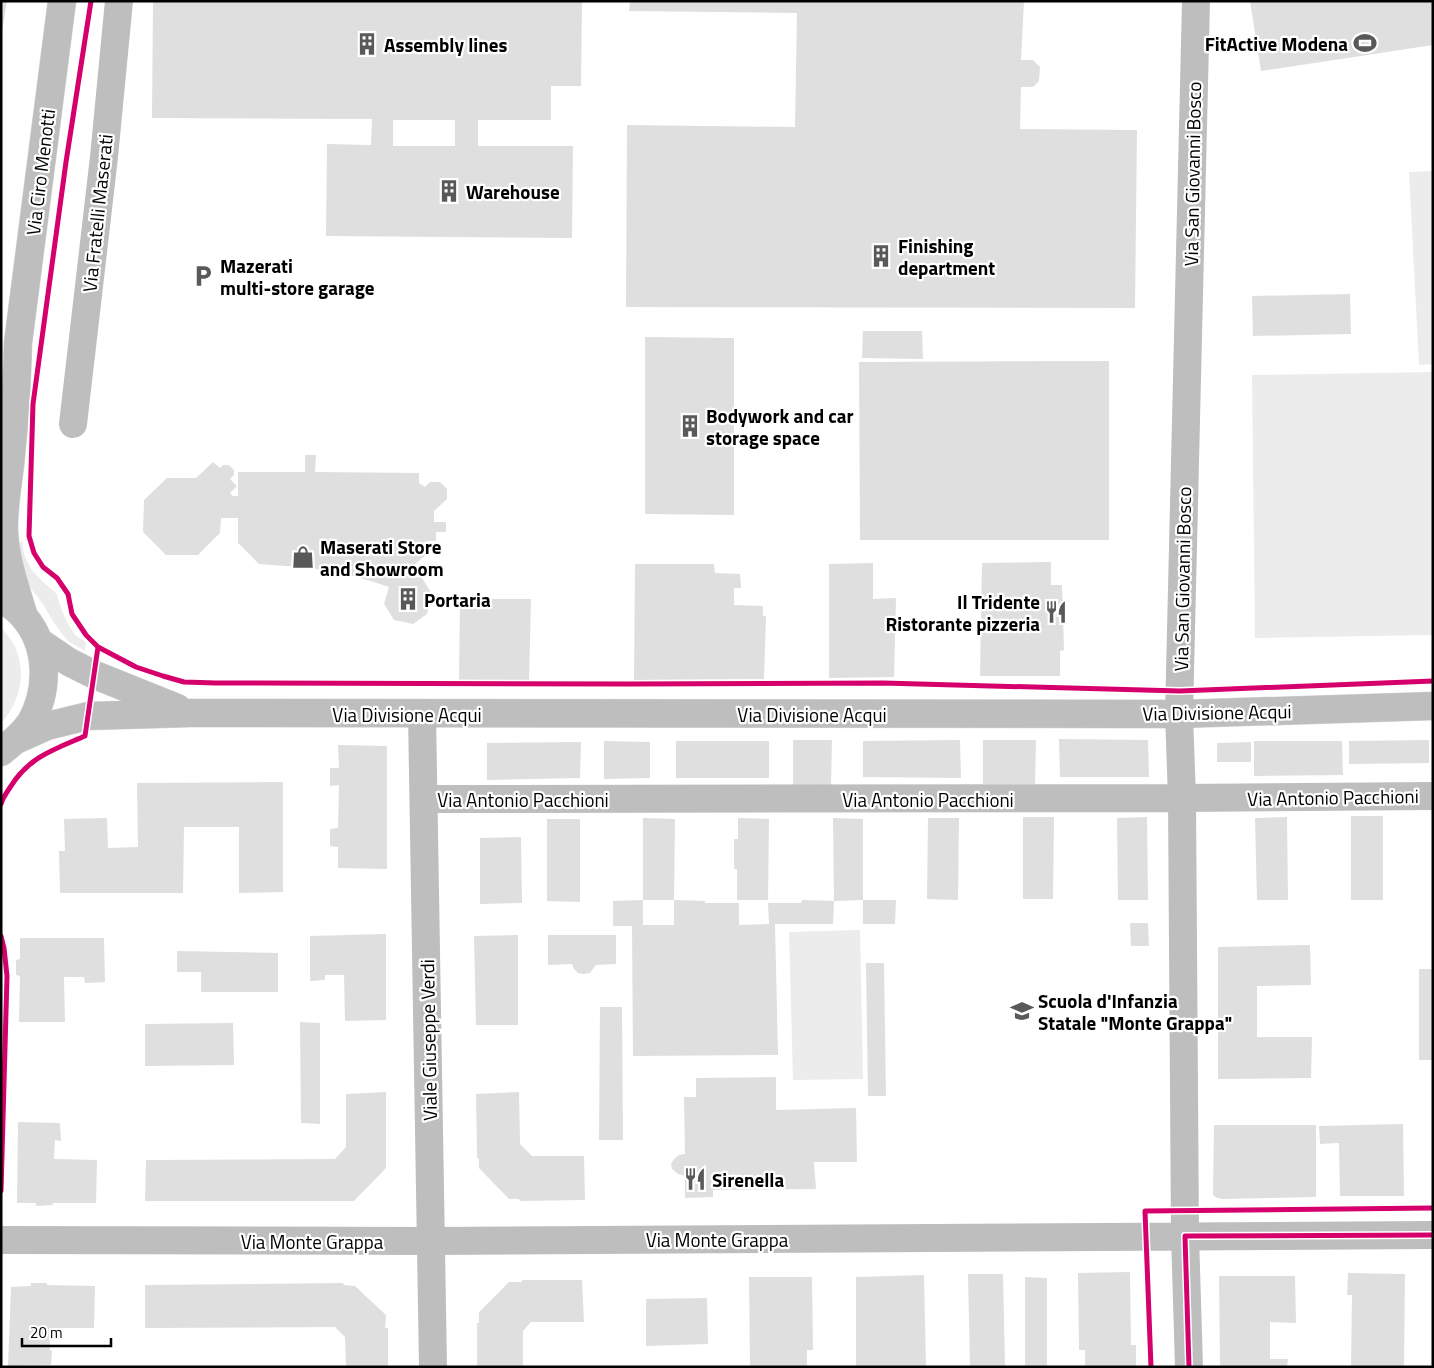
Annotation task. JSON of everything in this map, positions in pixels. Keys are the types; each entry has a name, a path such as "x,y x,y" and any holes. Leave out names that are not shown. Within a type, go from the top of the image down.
{"street":[{"name":"Via Ciro Menotti","path":"24,617 5,545 5,502 16,397 18,343 62,1"},
{"name":"Via Fratelli Maserati","path":"73,424 104,157 119,1"},
{"name":"Via San Giovanni Bosco","path":"1190,1367 1185,1236 1182,798 1179,714 1196,1"},
{"name":"Via Ciro Menotti","path":"1,390 18,343"},
{"path":"1,597 24,617 32,629 44,662 44,682 39,703 30,722 10,745"},
{"name":"Via Divisione Acqui","path":"38,642 69,662 95,675 190,713"},
{"name":"Via Divisione Acqui","path":"10,745 47,726 88,716 190,713 1179,714 1433,706"},
{"name":"Viale Giuseppe Verdi","path":"422,714 433,1367"},
{"name":"Via Antonio Pacchioni","path":"424,799 1433,796"},
{"name":"Via Monte Grappa","path":"1,1240 432,1241 1433,1235"}],"shaded area":[{"path":"1433,171 1433,364 1419,365 1409,172"},
{"path":"1433,372 1433,635 1255,638 1252,375"},
{"path":"13,541 22,542 24,554 31,569 57,595 68,624 75,635 86,642 85,651 68,641 62,634 43,604 25,581"},
{"path":"1,628 10,638 16,650 20,662 21,675 15,700 1,723"},
{"path":"860,930 863,1079 793,1080 789,932"}],"building":[{"path":"1,1 7,1 2,31 1,31"},
{"name":"Assembly lines","path":"153,1 582,1 581,86 551,86 551,120 478,120 478,146 573,146 572,238 326,236 327,144 371,145 372,119 152,118","holes":["393,120 455,120 455,146 393,146"]},
{"name":"Finishing department","path":"630,1 1024,1 1021,60 1033,60 1040,67 1039,81 1033,87 1021,87 1020,129 1137,130 1135,308 626,307 627,125 795,127 797,13 629,11"},
{"path":"1250,1 1433,1 1433,45 1261,71"},
{"path":"1350,294 1351,334 1253,336 1252,296"},
{"path":"863,331 922,331 923,359 862,358"},
{"name":"Bodywork and car storage space","path":"645,337 734,338 734,515 645,514"},
{"path":"1109,361 1109,540 860,540 859,362"},
{"path":"305,455 316,455 315,472 419,473 419,483 425,487 430,482 440,482 447,489 447,499 434,511 434,522 446,522 446,532 436,532 436,541 427,541 426,555 402,575 422,578 432,594 427,614 413,624 394,620 384,604 389,587 332,571 259,564 238,543 238,518 221,518 220,533 198,555 166,555 143,532 144,500 167,478 196,478 213,462 220,468 223,465 229,465 234,470 234,475 230,479 237,486 230,493 233,496 238,496 238,472 305,472"},
{"path":"1051,562 1051,585 1062,585 1064,650 1060,651 1060,676 980,676 982,563"},
{"path":"873,563 873,599 896,598 894,677 829,678 829,564"},
{"path":"635,564 714,564 715,573 740,574 741,588 734,588 734,605 763,606 763,616 766,616 764,679 634,680"},
{"path":"460,599 531,599 529,681 459,681"},
{"path":"1059,739 1148,740 1149,777 1060,777"},
{"path":"793,740 832,740 831,785 793,785"},
{"path":"960,740 961,778 863,777 863,741"},
{"path":"983,740 1036,740 1035,784 983,784"},
{"path":"1429,740 1429,763 1349,764 1349,741"},
{"path":"604,741 650,742 650,778 604,779"},
{"path":"676,741 769,741 769,778 676,778"},
{"path":"1254,741 1342,741 1343,775 1254,776"},
{"path":"581,742 580,778 487,780 487,743"},
{"path":"1251,742 1251,762 1217,762 1217,743"},
{"path":"338,745 387,746 387,869 338,868 338,847 330,846 330,829 338,828 339,785 330,786 330,768 339,768"},
{"path":"283,782 283,892 239,893 239,827 184,827 183,893 60,893 59,851 65,851 64,819 107,818 108,848 138,847 137,783"},
{"path":"1351,816 1383,816 1383,900 1351,900"},
{"path":"1023,817 1054,817 1053,899 1023,899"},
{"path":"1147,817 1148,900 1118,900 1117,818"},
{"path":"1287,817 1288,900 1257,900 1255,818"},
{"path":"643,818 675,819 674,900 643,900"},
{"path":"738,818 769,819 768,900 737,900 737,869 734,869 734,839 738,839"},
{"path":"833,818 863,819 863,900 834,901"},
{"path":"928,818 959,818 958,900 927,899"},
{"path":"547,819 580,819 580,902 547,901"},
{"path":"521,837 522,903 480,904 480,838"},
{"path":"643,900 643,925 674,925 674,900 705,901 705,903 739,903 739,925 769,924 768,903 801,903 802,900 834,901 833,924 775,924 778,1055 633,1056 632,926 613,926 613,901"},
{"path":"863,900 896,900 895,924 863,924"},
{"path":"1130,923 1148,923 1149,946 1131,946"},
{"path":"386,934 386,1020 345,1021 344,975 325,975 325,980 310,981 310,936"},
{"path":"518,935 518,1025 476,1025 474,936"},
{"path":"548,935 616,935 616,964 596,965 590,973 584,974 578,973 572,964 548,965"},
{"path":"20,938 104,938 105,982 85,983 84,977 64,977 65,1022 19,1022 20,976 16,975 16,960 20,959"},
{"path":"1310,945 1311,985 1257,986 1257,1037 1312,1037 1311,1078 1218,1079 1218,947"},
{"path":"177,951 278,953 278,992 201,992 201,972 177,972"},
{"path":"866,963 884,963 886,1096 868,1096"},
{"path":"1419,969 1433,969 1433,1060 1419,1060"},
{"path":"600,1007 622,1007 623,1140 599,1140"},
{"path":"300,1022 320,1023 320,1124 301,1123"},
{"path":"233,1023 234,1065 145,1066 145,1024"},
{"path":"776,1077 776,1110 856,1108 857,1162 814,1162 816,1189 713,1190 713,1197 685,1198 685,1176 678,1174 672,1169 671,1164 679,1155 685,1154 684,1097 696,1097 696,1078"},
{"path":"386,1092 386,1168 354,1201 145,1201 146,1160 335,1159 346,1147 346,1094"},
{"path":"519,1092 520,1144 532,1156 584,1156 585,1200 520,1201 519,1199 509,1199 479,1168 479,1159 477,1158 476,1094"},
{"path":"18,1122 60,1123 61,1141 55,1140 54,1159 97,1160 96,1203 53,1203 53,1205 36,1206 36,1203 17,1203"},
{"path":"1403,1124 1404,1196 1340,1196 1339,1143 1320,1144 1319,1126"},
{"path":"1214,1125 1316,1125 1316,1197 1217,1198 1213,1195"},
{"path":"1130,1272 1131,1345 1136,1345 1136,1367 1085,1367 1085,1350 1079,1350 1078,1273"},
{"path":"1348,1273 1405,1274 1404,1367 1351,1367 1352,1295 1347,1295"},
{"path":"968,1274 1003,1274 1005,1367 970,1367"},
{"path":"924,1275 926,1367 856,1367 856,1277"},
{"path":"1219,1276 1295,1276 1296,1323 1270,1322 1270,1359 1288,1359 1287,1367 1220,1367"},
{"path":"749,1277 812,1277 813,1350 807,1350 807,1367 750,1367"},
{"path":"1025,1277 1047,1278 1047,1367 1025,1367"},
{"path":"522,1280 582,1280 584,1322 531,1322 523,1331 523,1367 477,1367 477,1323 479,1323 479,1312 509,1282 522,1282"},
{"path":"31,1283 95,1286 94,1328 50,1328 51,1365 8,1366 11,1287 31,1286"},
{"path":"343,1283 344,1285 355,1286 386,1315 388,1367 346,1367 345,1337 335,1327 145,1328 145,1285"},
{"path":"707,1298 708,1344 646,1346 646,1299"}],"cycle path":[{"path":"91,1 66,162 33,404 29,536 34,553 43,567 57,578 68,594 72,614 86,635 98,647 136,667 184,682 216,683 883,683 1180,691 1433,681"},
{"path":"1,804 18,776 34,761 53,750 85,736 98,647"},
{"path":"1,936 7,976 1,1191"},
{"path":"1151,1367 1145,1211 1433,1208"},
{"path":"1189,1367 1185,1236 1433,1235"}],"place":[{"name":"FitActive Modena","path":"1365,43"},
{"name":"Assembly lines","path":"367,44"},
{"name":"Warehouse","path":"449,191"},
{"name":"Finishing department","path":"881,256"},
{"name":"Mazerati multi-store garage","path":"203,276"},
{"name":"Bodywork and car storage space","path":"690,426"},
{"name":"Maserati Store and Showroom","path":"303,557"},
{"name":"Portaria","path":"408,599"},
{"name":"Il Tridente Ristorante pizzeria","path":"1056,612"},
{"name":"Scuola d'Infanzia Statale \"Monte Grappa\"","path":"1022,1011"},
{"name":"Sirenella","path":"695,1179"}]}
